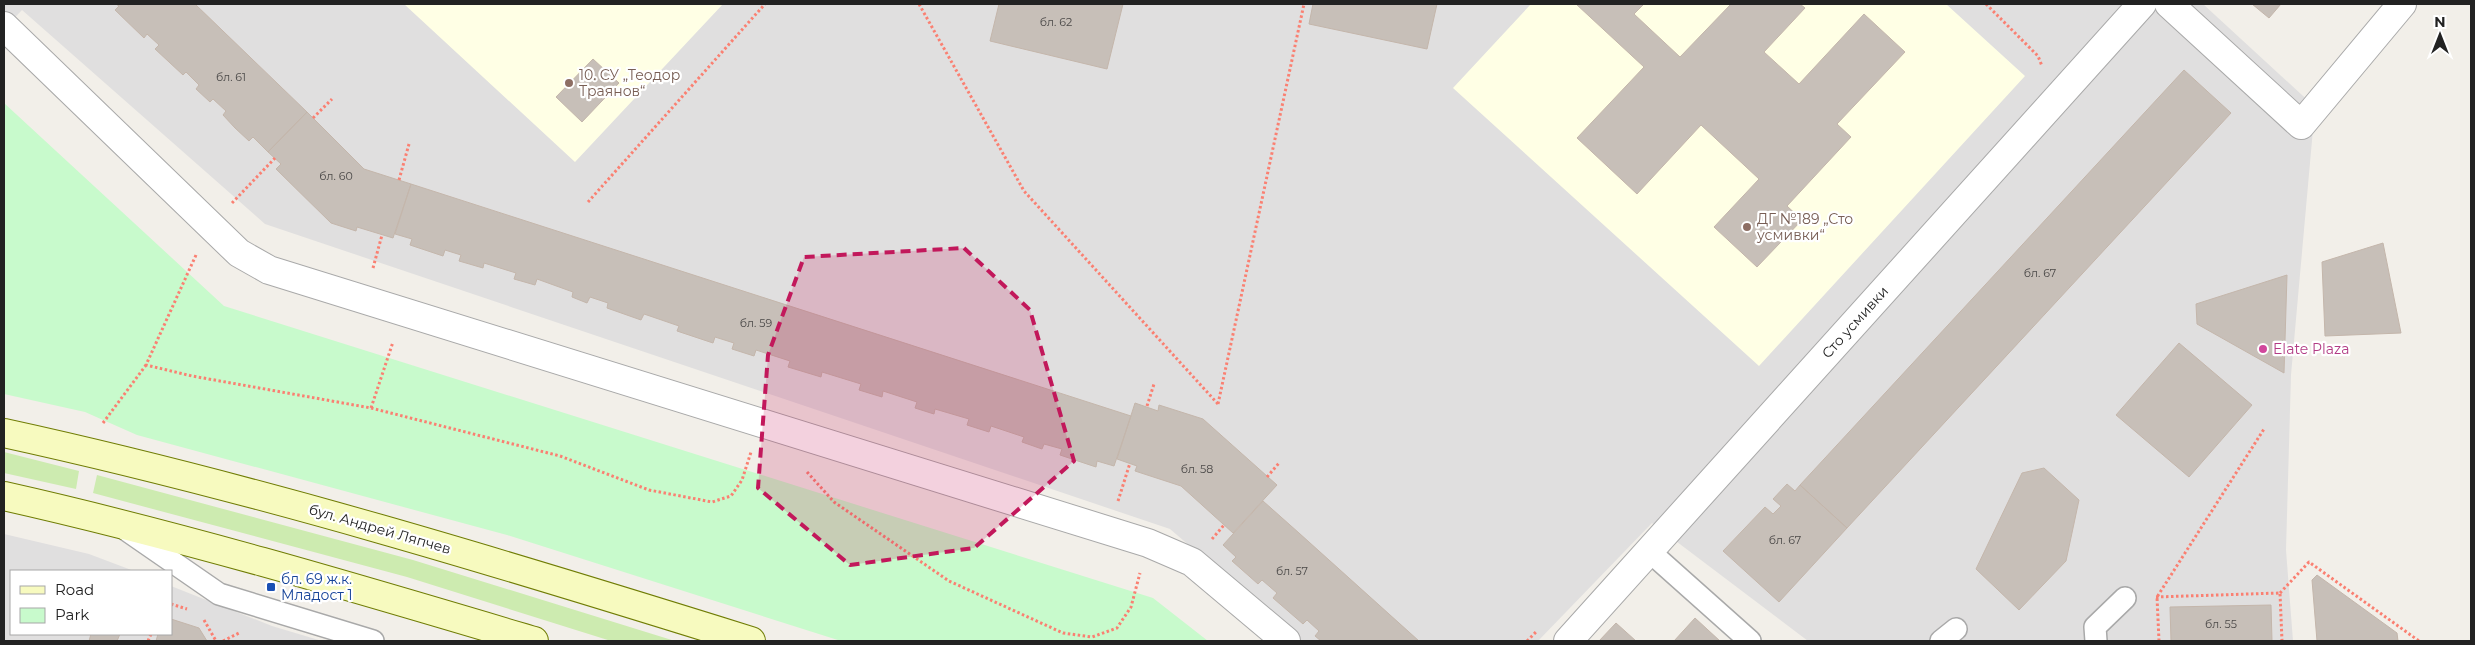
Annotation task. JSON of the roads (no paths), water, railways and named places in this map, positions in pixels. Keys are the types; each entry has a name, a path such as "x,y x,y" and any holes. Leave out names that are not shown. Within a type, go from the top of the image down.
{"main road":[{"name":"бул. Андрей Ляпчев","path":"4,433 93,452 368,524 751,641"},
{"path":"4,496 117,523 365,591 534,641"}],"street":[{"name":"Сто усмивки","path":"1568,641 2142,4"},
{"path":"2169,4 2301,125 2402,4"},
{"path":"4,26 210,226 240,253 269,270 1148,543 1192,562 1286,641"}],"lane":[{"path":"117,523 219,594 373,641"},
{"path":"1649,551 1750,641"},
{"path":"2095,634 2125,598"}],"place":[{"name":"10. СУ „Теодор Траянов“","path":"569,83"},
{"name":"ДГ №189 „Сто усмивки“","path":"1747,227"},
{"name":"Elate Plaza","path":"2263,349"},
{"name":"бл. 69 ж.к. Младост 1","path":"271,587"}]}
